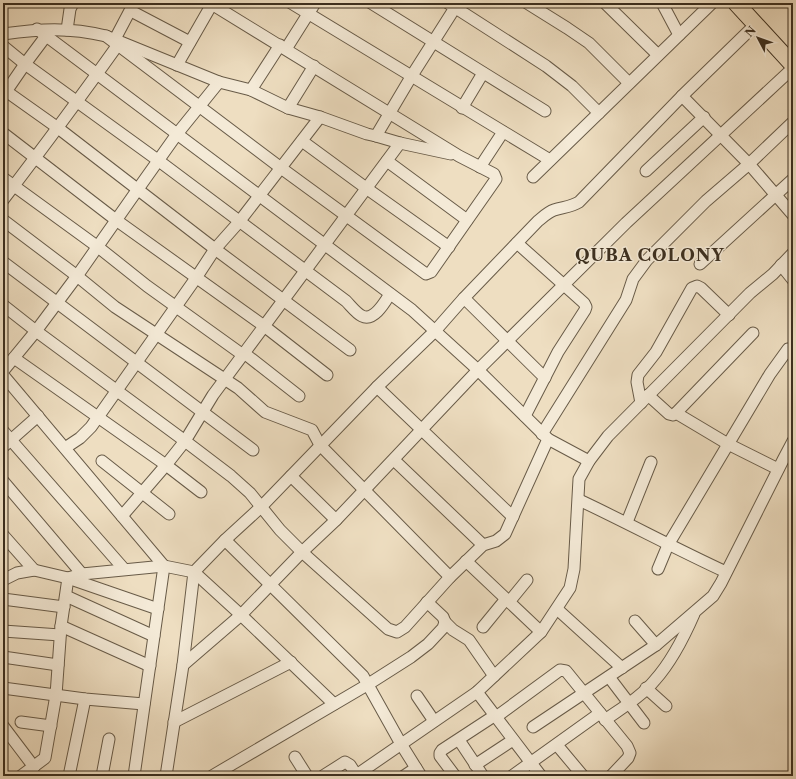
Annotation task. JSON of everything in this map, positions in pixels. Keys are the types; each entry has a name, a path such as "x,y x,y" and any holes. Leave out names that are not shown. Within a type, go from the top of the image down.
{"highway":[{"path":"736,3 793,65"},
{"path":"748,3 793,52"}],"street":[{"path":"67,30 70,9 73,3"},
{"path":"291,3 550,160"},
{"path":"251,90 315,3"},
{"path":"371,3 545,111"},
{"path":"527,3 589,42 629,83"},
{"path":"605,3 658,55"},
{"path":"662,3 679,35"},
{"path":"532,177 600,113 712,3"},
{"path":"113,41 281,168 426,274 431,272 496,179 494,174 460,156 211,4 177,65"},
{"path":"376,136 433,41 453,4 546,66 572,86 600,113"},
{"path":"3,200 36,158 97,74 132,7 190,42"},
{"path":"166,776 183,665 194,572 225,540 261,507 377,387 435,331 464,298 545,215 553,210 572,206 579,202 682,96 756,24"},
{"path":"3,34 67,30 88,32 218,82 251,90 288,108 320,117 367,134 460,156"},
{"path":"42,32 25,64 4,92 58,128 216,250 350,350"},
{"path":"42,32 412,310 478,370 545,436 589,461"},
{"path":"3,46 76,102 159,161 346,301 362,316 367,317 373,315 381,308 390,294"},
{"path":"288,108 314,66"},
{"path":"183,665 241,615 302,552 366,491 478,370 508,342 626,223 793,68"},
{"path":"462,108 483,72"},
{"path":"3,371 57,303 177,134 200,107 218,82"},
{"path":"682,96 749,164 793,215"},
{"path":"65,448 80,438 91,427 216,250 240,222 320,117"},
{"path":"646,171 704,117"},
{"path":"3,305 36,331 117,389 236,480 250,493 280,530 302,552 388,629 397,632 405,627 450,577 483,545 496,541 504,534 513,517 545,436 626,300 633,279 647,260 706,201 749,164 793,122"},
{"path":"480,167 503,132"},
{"path":"3,133 116,220 264,326 327,375"},
{"path":"302,141 449,247"},
{"path":"122,516 185,441 213,395 400,143"},
{"path":"387,161 467,220"},
{"path":"3,178 98,247 147,286 244,354 299,396"},
{"path":"700,264 793,179"},
{"path":"3,220 115,307 238,388 265,412 312,430 320,445 450,577"},
{"path":"517,243 584,303 586,307 558,352 525,416"},
{"path":"323,776 345,762 348,763 356,776 477,692 540,632 570,588 574,569 579,479 589,461 608,436 644,399 750,293 781,266 793,253"},
{"path":"3,262 253,450"},
{"path":"781,266 793,280"},
{"path":"729,315 701,288 697,286 692,288 656,352 638,375 637,382 644,399 673,415 753,333"},
{"path":"464,298 545,378"},
{"path":"658,569 668,545 770,374 788,348"},
{"path":"14,358 166,465 200,492"},
{"path":"3,375 164,566 134,776"},
{"path":"377,387 513,517"},
{"path":"676,413 728,444 778,469"},
{"path":"7,443 38,416"},
{"path":"3,431 7,443 124,569"},
{"path":"533,727 656,645 713,596 793,441"},
{"path":"394,460 483,545"},
{"path":"102,462 169,514"},
{"path":"627,522 652,462"},
{"path":"291,476 336,520"},
{"path":"3,481 82,574"},
{"path":"579,500 627,522 668,545 726,572"},
{"path":"3,535 34,570"},
{"path":"225,540 363,676 418,772 404,776"},
{"path":"466,561 540,632"},
{"path":"68,578 82,574 164,566 194,572 334,704"},
{"path":"3,580 17,573 34,570 68,578 158,609"},
{"path":"21,776 45,758 56,695 60,631 68,578"},
{"path":"483,627 526,580"},
{"path":"66,596 154,636"},
{"path":"3,599 64,608"},
{"path":"427,602 443,617 453,630 469,640 494,676"},
{"path":"557,609 622,668"},
{"path":"512,776 557,745 602,717 629,703 655,680 672,657 684,636 695,610"},
{"path":"635,621 656,645"},
{"path":"212,776 412,657 428,644 443,628 446,622"},
{"path":"3,631 60,631 150,666"},
{"path":"3,657 58,665"},
{"path":"174,722 291,662"},
{"path":"455,776 440,756 442,750 495,717 560,670 566,672 585,693 602,717 627,746 630,753 628,758 611,776"},
{"path":"609,677 644,722"},
{"path":"3,688 85,699 144,704"},
{"path":"646,688 666,706"},
{"path":"477,692 541,776"},
{"path":"417,696 434,721"},
{"path":"70,776 85,699"},
{"path":"21,722 51,726"},
{"path":"3,726 34,767"},
{"path":"102,776 108,739"},
{"path":"459,740 483,776"},
{"path":"475,765 513,740"},
{"path":"557,745 583,776"},
{"path":"296,757 307,776"}],"district":[{"name":"QUBA COLONY","path":"650,255"}]}
